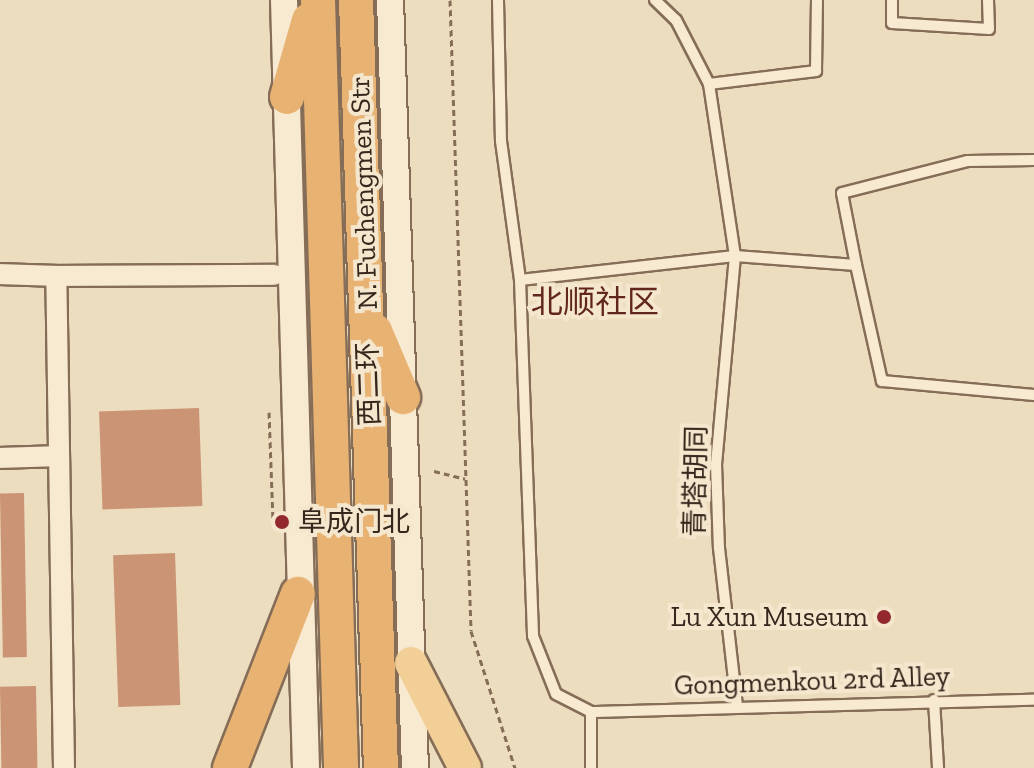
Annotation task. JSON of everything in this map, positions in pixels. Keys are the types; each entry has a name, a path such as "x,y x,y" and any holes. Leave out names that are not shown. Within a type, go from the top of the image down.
{"highway":[{"path":"287,97 317,0"},
{"name":"西二环","path":"317,0 341,768"},
{"name":"西二环","path":"356,0 381,768"},
{"path":"367,312 403,397"},
{"path":"230,768 298,594"}],"main road":[{"path":"411,663 465,768"}],"street":[{"path":"284,0 298,594 306,768"},
{"name":"N. Fuchengmen Str","path":"390,0 415,768"},
{"path":"0,274 274,275"},
{"path":"56,276 64,768"},
{"path":"0,458 59,456"}],"lane":[{"path":"498,0 501,141 520,280 533,636 556,694 591,712 591,768"},
{"name":"青塔胡同","path":"655,0 676,20 709,84 735,256 716,464 719,548 737,707"},
{"path":"709,84 816,71 817,0"},
{"path":"892,0 892,23 989,29 988,0"},
{"path":"1034,160 968,161 842,193 882,381 1034,395"},
{"path":"520,280 735,256 856,265"},
{"path":"1034,691 1034,700"},
{"path":"934,700 938,768"},
{"name":"Gongmenkou 2rd Alley","path":"591,712 934,700 1034,700"}],"path":[{"path":"450,0 471,631 515,768"},
{"path":"269,412 273,522"},
{"path":"434,471 466,479"}],"building":[{"path":"199,408 202,506 102,509 99,411"},
{"path":"0,493 24,493 27,657 3,657"},
{"path":"175,553 180,705 118,707 113,555"},
{"path":"36,686 37,768 1,768 0,687"}],"place":[{"name":"阜成门北","path":"282,522"},
{"name":"Lu Xun Museum","path":"884,617"}],"district":[{"name":"北顺社区","path":"595,302"}]}
